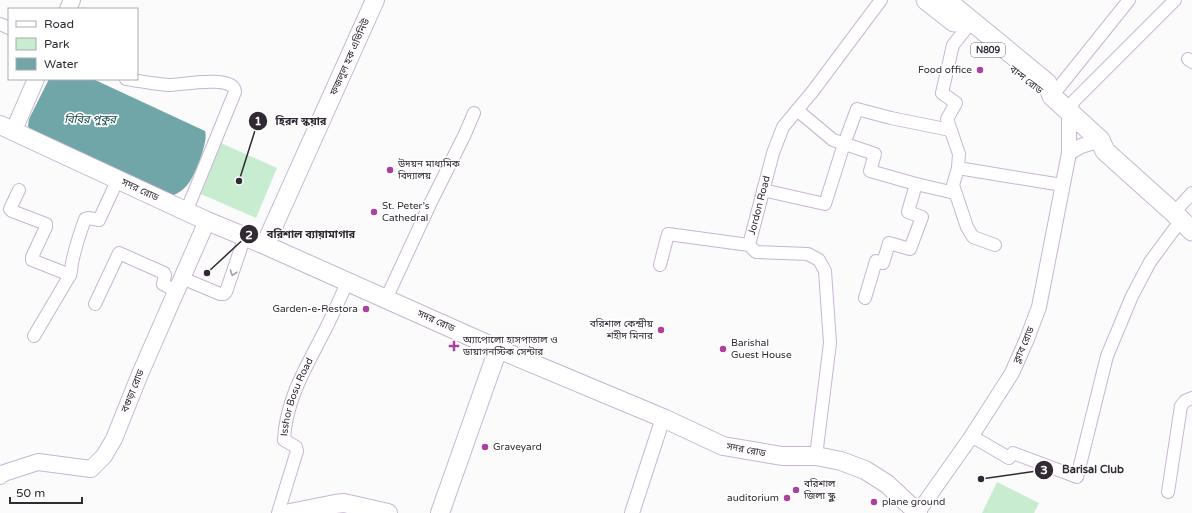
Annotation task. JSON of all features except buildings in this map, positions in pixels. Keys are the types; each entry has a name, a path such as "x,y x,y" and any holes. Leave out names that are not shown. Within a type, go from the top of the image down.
{"highway":[{"name":"বান্দ রোড","path":"926,0 965,30 1040,93 1052,96"},
{"name":"বান্দ রোড","path":"946,0 1047,83 1052,96 1100,140 1105,151 1188,213"}],"main road":[{"name":"ফজলুল হক এভিনিউ","path":"265,245 375,0"},
{"path":"7,128 35,80"},
{"name":"সদর রোড","path":"7,128 186,212 246,236 498,349 663,418 723,446 782,456 816,456 841,461 865,470 887,484 920,513"},
{"name":"বগুড়া রোড","path":"0,476 4,473 38,462 91,469 104,456 114,439 140,374 207,221"},
{"path":"440,513 498,349"},
{"path":"290,513 344,503 388,513"}],"street":[{"name":"Jordon Road","path":"816,456 830,343 825,271 819,260 808,254 756,252 749,245 773,153 783,127 814,91 881,0"},
{"path":"1052,96 1129,0"},
{"path":"1069,112 1074,101 1175,0"},
{"path":"965,30 953,45 942,93 956,103 947,119 958,154 958,168 953,185 967,227 973,237 995,245"},
{"path":"134,80 171,85 198,82 224,83 232,85 235,88 235,92 186,212"},
{"path":"764,190 825,204 857,109 891,118 950,130"},
{"path":"797,110 833,140 876,154 870,170 916,184 955,193"},
{"name":"ক্লাব রোড","path":"920,513 1012,373 1039,307 1069,153 1069,112"},
{"path":"386,299 474,113"},
{"path":"1069,153 1081,146 1100,140"},
{"path":"958,168 1062,185"},
{"path":"34,336 70,275 78,240 85,219 88,218 99,220 118,179"},
{"path":"865,298 876,261 883,263 889,243 910,249 922,216 908,212 916,184"},
{"path":"20,190 10,209 46,224 32,260 70,275"},
{"path":"971,437 1008,458 1013,453 1077,477 1107,356 1132,296 1150,262 1188,213"},
{"path":"660,265 668,234 749,245"},
{"path":"95,304 119,253 164,273 163,284 179,284 224,294 246,236"},
{"name":"Isshor Bosu Road","path":"278,513 296,451 296,447 284,440 292,396 348,282"},
{"path":"1168,492 1181,406 1185,401 1192,398"},
{"path":"632,513 663,418"}],"green space":[{"path":"221,143 277,168 256,218 201,194"},
{"path":"997,482 1039,503 1034,513 982,513"}],"water":[{"name":"বিবির পুকুর","path":"48,80 95,80 205,131 206,136 201,158 191,180 180,192 170,196 32,133 28,126 29,119"}],"place":[{"name":"Food office","path":"980,70"},
{"name":"উদয়ন মাধ্যমিক বিদ্যালয়","path":"390,170"},
{"name":"হিরন স্কয়ার","path":"239,181"},
{"name":"St. Peter’s Cathedral","path":"374,212"},
{"name":"বরিশাল ব্যায়ামাগার","path":"207,273"},
{"name":"Garden-e-Restora","path":"366,309"},
{"name":"বরিশাল কেন্দ্রীয় শহীদ মিনার","path":"661,330"},
{"name":"অ্যাপোলো হাসপাতাল ও ডায়াগনস্টিক সেন্টার","path":"454,346"},
{"name":"Barishal Guest House","path":"723,349"},
{"name":"Graveyard","path":"485,447"},
{"name":"Barisal Club","path":"981,479"},
{"name":"বরিশাল জিলা স্কুল","path":"796,490"},
{"name":"auditorium","path":"787,498"},
{"name":"plane ground","path":"874,502"}]}
